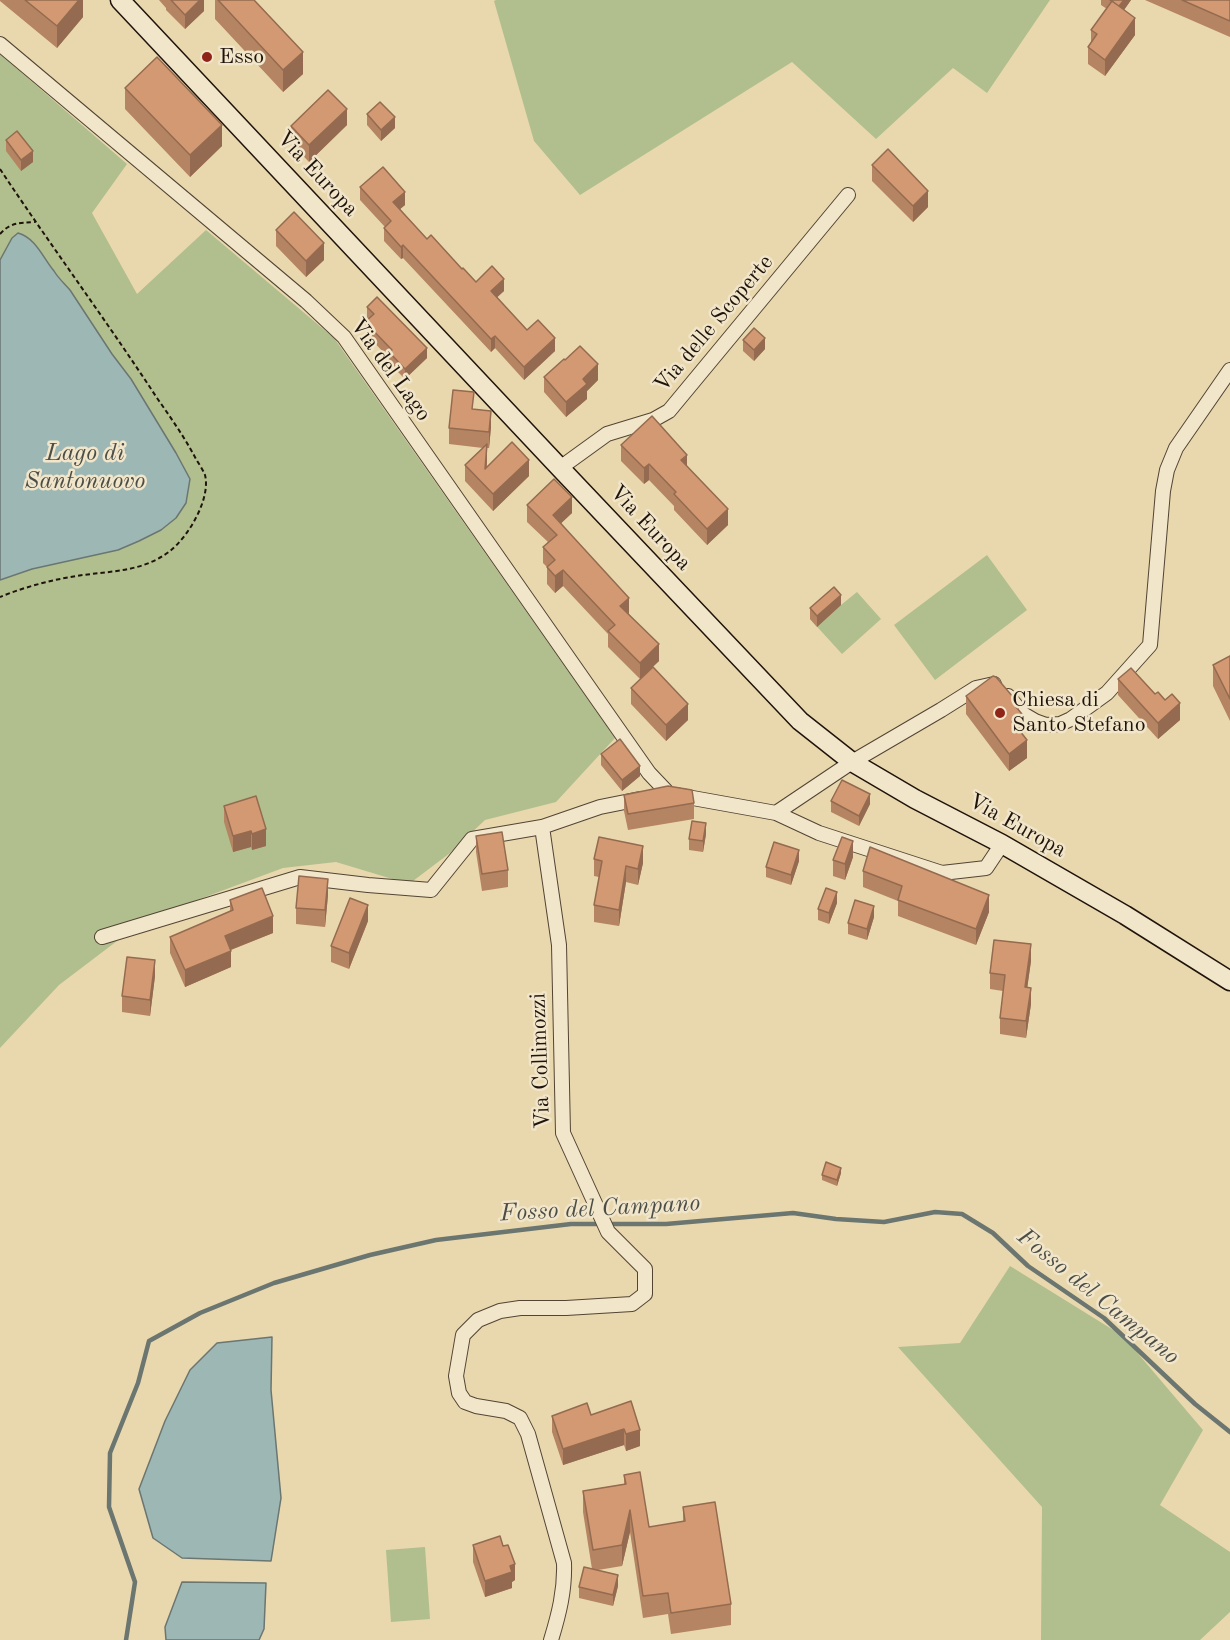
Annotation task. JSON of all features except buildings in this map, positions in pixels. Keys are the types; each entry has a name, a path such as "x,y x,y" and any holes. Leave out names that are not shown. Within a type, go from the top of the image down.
{"main road":[{"name":"Via Europa","path":"120,0 800,721 852,762 915,799 1002,844 1125,915 1230,981"}],"street":[{"name":"Via del Lago","path":"0,44 306,301 344,337 649,773 668,793"},
{"name":"Via delle Scoperte","path":"560,468 607,434 653,420 669,411 848,195"},
{"path":"776,813 852,762 976,688 995,684 1002,688 1023,714 1046,725 1060,724 1071,719 1107,693 1150,645 1163,491 1167,470 1176,448 1230,370"},
{"path":"102,937 300,877 431,890 472,839 542,827 600,807 668,793 776,813 819,833 942,873 986,868 1002,844"},
{"name":"Via Collimozzi","path":"542,827 559,945 562,1133 608,1233 645,1269 645,1294 632,1304 520,1308 500,1311 478,1320 463,1335 456,1376 459,1393 465,1402 506,1411 520,1418 528,1434 564,1563 565,1582 551,1640"}],"path":[{"path":"0,169 137,366 189,445 205,475 200,510 171,550 150,564 129,570 84,575 35,585 0,597"},
{"path":"0,234 7,226 35,222"}],"green space":[{"path":"1050,0 987,93 953,68 876,139 792,62 580,195 534,141 494,1"},
{"path":"0,54 127,164 92,213 137,294 206,230 334,338 615,738 556,802 485,820 450,853 409,884 336,862 283,868 146,919 59,985 0,1048"},
{"path":"987,555 1027,610 935,680 894,625"},
{"path":"857,592 881,619 842,654 810,619 834,598 841,605"},
{"path":"1010,1266 1123,1336 1203,1430 1160,1505 1230,1552 1230,1612 1200,1640 1041,1640 1042,1507 898,1347 960,1343"},
{"path":"425,1547 430,1619 391,1622 386,1550"}],"water":[{"name":"Lago di Santonuovo","path":"18,233 30,239 70,290 131,379 190,479 186,503 176,518 161,530 118,550 32,569 0,580 0,260 12,238"},
{"path":"272,1337 271,1390 281,1498 271,1561 182,1558 153,1538 139,1489 165,1421 190,1370 217,1343"},
{"path":"182,1582 266,1583 264,1629 259,1640 166,1640 165,1627"}],"waterway":[{"name":"Fosso del Campano","path":"126,1640 135,1582 109,1507 110,1453 138,1383 149,1341 200,1313 274,1283 370,1255 436,1240 571,1224 666,1224 793,1213 884,1222 935,1212 962,1214 993,1233 1028,1266 1104,1318 1195,1404 1230,1432"}],"place":[{"name":"Esso","path":"207,57"},
{"name":"Chiesa di Santo Stefano","path":"1000,713"}]}
